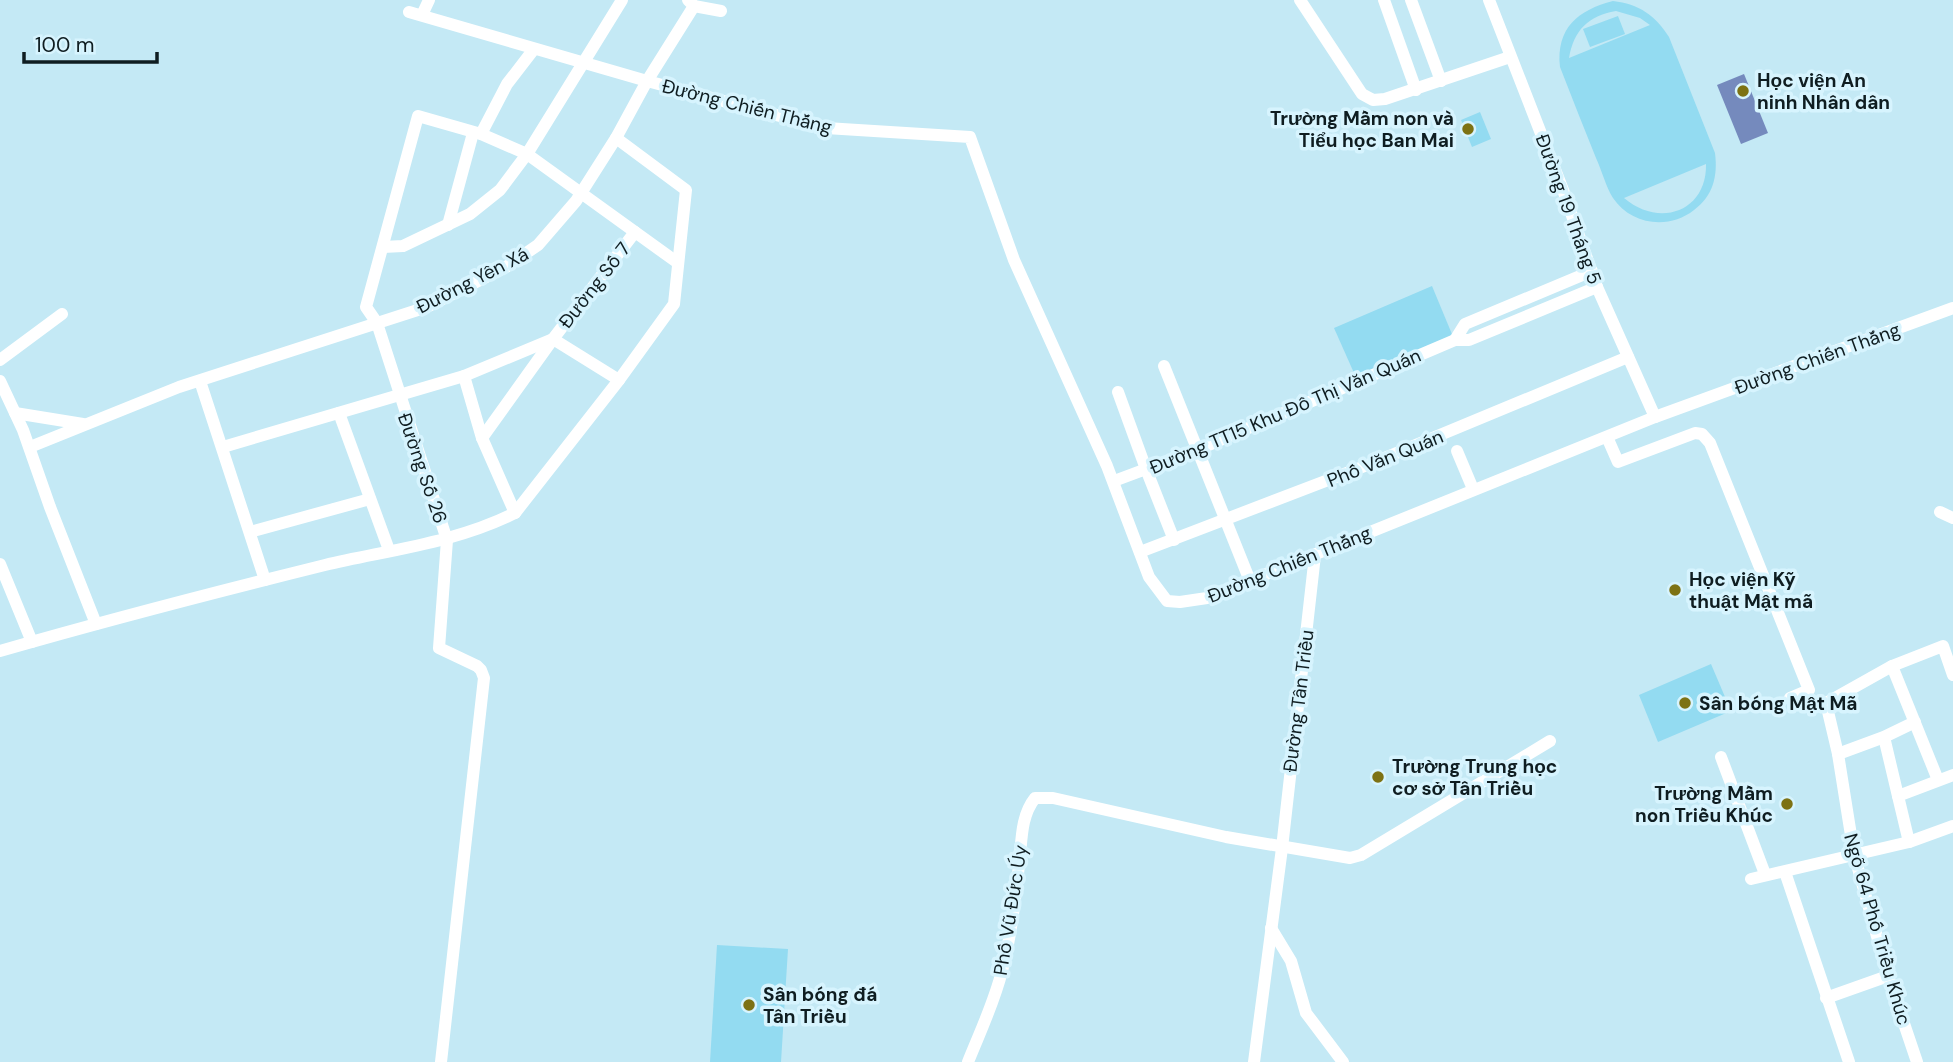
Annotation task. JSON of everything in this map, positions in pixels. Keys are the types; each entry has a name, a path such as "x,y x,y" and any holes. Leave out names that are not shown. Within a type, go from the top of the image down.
{"street":[{"path":"429,0 416,14 647,81"},
{"path":"622,0 527,154 500,190 470,214 448,225 403,246 383,247 418,116 477,133 527,154 678,263"},
{"path":"1300,0 1362,94 1373,100 1416,90 1510,57"},
{"path":"1411,0 1441,81"},
{"name":"Đường 19 Tháng 5","path":"1489,0 1563,190 1597,287 1655,416"},
{"path":"1387,1 1416,90"},
{"path":"691,3 721,11"},
{"name":"Đường Yên Xá","path":"30,447 200,381 427,307 506,267 538,245 582,192 616,138 691,3"},
{"path":"448,225 477,133 507,84 534,49"},
{"name":"Đường Chiến Thắng","path":"647,81 826,128 971,138 1014,260 1114,481 1149,577 1167,601 1208,598 1655,416 1953,308"},
{"path":"0,651 265,580 389,550 447,540 515,513 619,380 674,304 686,190 616,138"},
{"name":"Đường Số 7","path":"482,438 635,232"},
{"name":"Đường Số 26","path":"383,247 366,307 377,323 447,540"},
{"path":"1455,340 1465,324 1592,271"},
{"path":"1455,340 1468,340 1597,287"},
{"path":"0,360 62,314"},
{"path":"223,447 464,376 553,339 619,380"},
{"name":"Đường TT15 Khu Đô Thị Văn Quán","path":"1114,481 1343,390 1455,340"},
{"name":"Phố Văn Quán","path":"1140,552 1226,521 1580,379 1628,357"},
{"path":"1164,366 1250,581"},
{"path":"464,376 482,438 515,513"},
{"path":"0,381 30,447 50,507 96,624"},
{"path":"200,381 265,580"},
{"path":"1118,391 1174,540"},
{"name":"Đường Yên Xá","path":"15,413 87,424"},
{"path":"339,413 389,550"},
{"path":"1607,436 1618,462 1695,433 1702,434 1710,443 1809,690 1790,698"},
{"path":"1457,451 1473,489"},
{"path":"250,532 370,499"},
{"path":"1940,512 1953,518"},
{"path":"441,1062 484,678 477,666 439,648 447,540"},
{"name":"Đường Tân Triều","path":"1254,1062 1282,848 1315,555"},
{"path":"0,564 4,586 32,642"},
{"path":"1938,780 1892,666 1942,646 1953,675"},
{"name":"Ngõ 64 Phố Triều Khúc","path":"1892,666 1826,704 1838,754 1854,854 1888,976 1917,1062"},
{"path":"1838,754 1915,722"},
{"path":"1884,737 1909,842"},
{"path":"1282,848 1350,858 1361,855 1550,741"},
{"path":"1721,757 1765,874"},
{"path":"1898,796 1953,775"},
{"name":"Phố Vũ Đức Úy","path":"968,1062 1002,972 1018,877 1023,824 1027,808 1035,798 1054,798 1282,848"},
{"path":"1751,879 1909,842 1953,826"},
{"path":"1785,872 1849,1062"},
{"path":"1271,928 1291,961 1306,1013 1343,1062"},
{"path":"1826,998 1888,976"}],"shaded area":[{"path":"1613,1 1631,5 1646,12 1664,29 1715,153 1716,170 1710,192 1694,210 1684,216 1662,222 1640,219 1621,207 1606,184 1560,67 1560,53 1566,31 1580,16","holes":["1616,11 1640,18 1650,25 1569,58 1571,48 1584,26 1606,13","1706,164 1699,194 1690,204 1678,210 1652,212 1624,198"]},
{"path":"1618,16 1625,34 1590,47 1583,29"},
{"path":"1744,74 1768,133 1741,144 1717,85"},
{"path":"1480,112 1491,139 1472,147 1461,120"},
{"path":"1432,286 1454,339 1358,382 1334,328"},
{"name":"Sân bóng Mật Mã","path":"1711,664 1731,711 1658,742 1639,695"},
{"name":"Sân bóng đá Tân Triều","path":"717,945 788,949 781,1062 710,1062"}],"place":[{"name":"Học viện An ninh Nhân dân","path":"1743,91"},
{"name":"Trường Mầm non và Tiểu học Ban Mai","path":"1468,129"},
{"name":"Học viện Kỹ thuật Mật mã","path":"1675,590"},
{"name":"Sân bóng Mật Mã","path":"1685,703"},
{"name":"Trường Trung học cơ sở Tân Triều","path":"1378,777"},
{"name":"Trường Mầm non Triều Khúc","path":"1787,804"},
{"name":"Sân bóng đá Tân Triều","path":"749,1005"}]}
